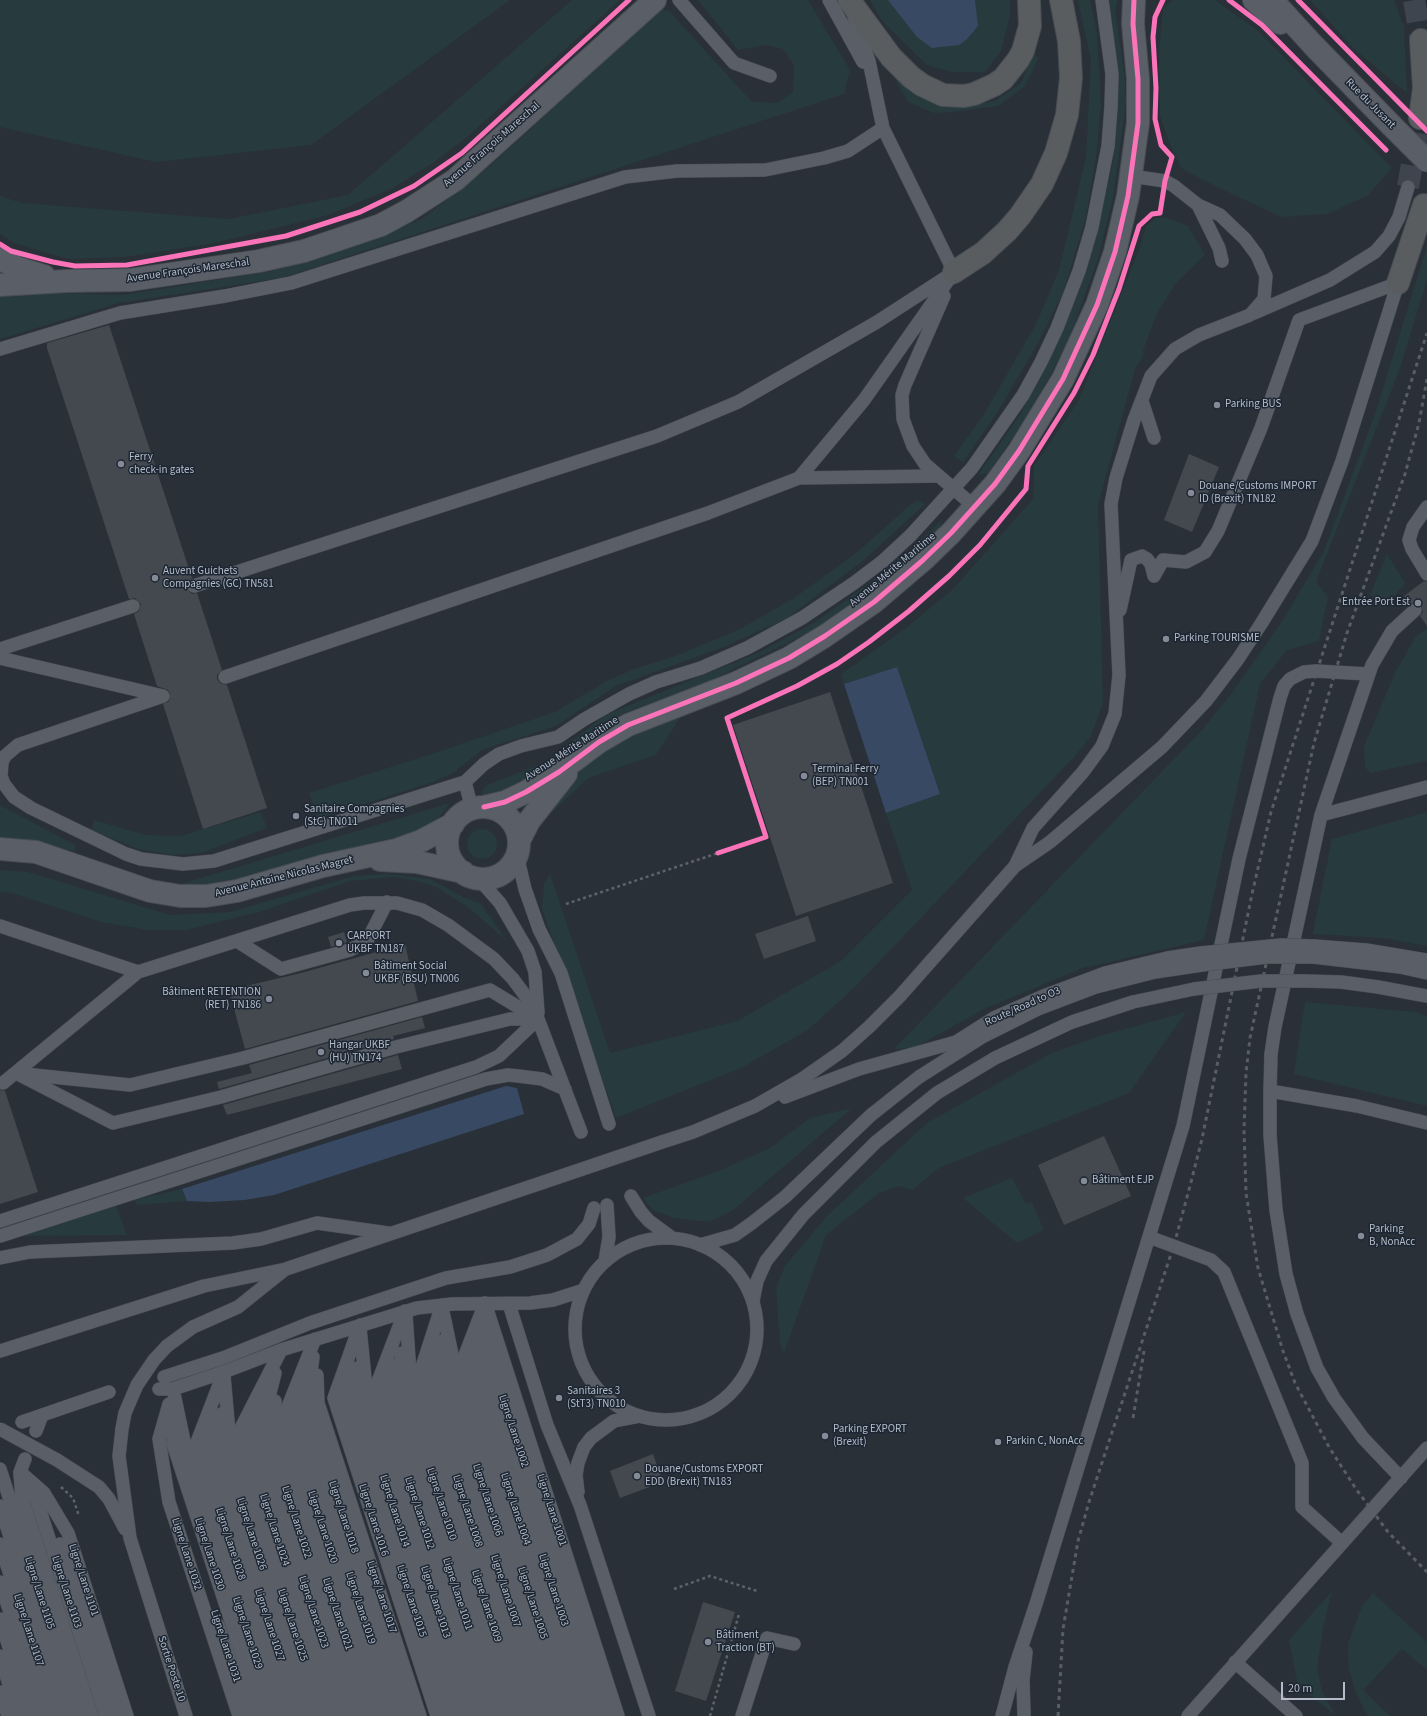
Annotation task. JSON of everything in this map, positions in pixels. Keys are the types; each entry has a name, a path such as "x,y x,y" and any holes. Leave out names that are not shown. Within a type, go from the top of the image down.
{"highway":[{"path":"849,0 891,57 911,77 922,85 944,95 964,96 974,94 1003,79 1018,60 1023,52 1030,26 1029,0"},
{"path":"954,272 995,243 1020,216 1042,184 1056,153 1067,115 1071,78 1069,41 1060,0"},
{"path":"1420,118 1424,88 1421,40"},
{"path":"1398,283 1424,205"}],"street":[{"name":"Avenue François Mareschal","path":"0,285 66,281 130,280 274,258 320,246 394,219 425,201 455,180 655,0"},
{"name":"Rue du Jusant","path":"1254,0 1291,31 1314,46"},
{"name":"Rue du Jusant","path":"1272,0 1314,46 1427,161"},
{"name":"Avenue Mérite Maritime","path":"478,808 505,802 526,792 559,772 628,725 736,683 789,658 825,636 890,589 927,556 975,507 1019,451 1052,399 1076,353 1097,305 1115,252 1131,176 1138,110 1138,79 1133,24 1135,1"},
{"name":"Avenue François Mareschal","path":"0,260 27,272 66,281"},
{"name":"Avenue Mérite Maritime","path":"518,848 536,812 587,752"},
{"path":"478,808 499,811 508,817 517,830 518,848 510,867 501,874 492,877 471,875 455,864 449,854 448,838 453,824 461,815 478,808"},
{"name":"Avenue Antoine Nicolas Magret","path":"0,849 36,852 150,891 190,896 220,895 323,866 358,859 410,845 432,836 453,824"},
{"name":"Avenue Antoine Nicolas Magret","path":"358,859 417,862 471,875"}],"lane":[{"path":"679,0 734,63 770,76"},
{"path":"829,0 873,82"},
{"path":"849,0 865,48 883,128 954,272 902,395 903,419 907,432 919,457 934,473 975,507"},
{"path":"0,658 163,696 18,745 10,751 2,762 1,776 4,784 14,797 26,805 115,849 141,859 183,864 230,857 465,782 484,764 499,754 521,746 558,738 583,720 629,694 731,655 802,618 854,583 883,561 930,516 954,490 1000,429 1041,362 1065,310 1086,249 1101,191 1110,124 1112,74 1102,0"},
{"path":"0,349 120,313 226,296 291,283 625,177 677,171 765,170 824,158 848,151 883,128"},
{"path":"1131,176 1165,181 1174,186 1198,205 1220,215 1245,239 1257,255 1266,276 1264,299 1250,315"},
{"path":"1015,866 1033,828 1083,772 1102,746 1115,714 1119,675 1111,504 1116,478 1151,376 1175,349 1199,335 1250,315 1330,280 1375,252 1389,236 1399,217 1408,187"},
{"path":"1198,205 1219,248 1222,261"},
{"path":"798,478 864,400 954,272"},
{"path":"194,586 664,434 738,402 877,322 954,272"},
{"path":"1117,628 1131,560 1142,556 1147,558 1151,564 1154,576 1163,560 1186,562 1205,552 1215,536 1240,482 1261,428 1299,320 1398,283"},
{"path":"0,1351 204,1286 286,1269 662,1142 736,1115 802,1079 842,1051 900,996 1015,866 1050,842 1162,748 1206,701 1257,630 1312,541 1342,461 1398,283"},
{"path":"1142,401 1154,438"},
{"path":"225,677 708,513 798,478 934,473"},
{"path":"1427,507 1413,527 1409,540 1412,549 1427,574"},
{"path":"0,649 133,606"},
{"path":"1401,1478 1363,1438 1334,1398 1317,1368 1297,1314 1286,1274 1276,1210 1270,1141 1270,1091 1271,1054 1275,1027 1321,815 1368,674 1377,654 1392,631 1415,610"},
{"path":"1002,1716 1015,1667 1032,1619 1184,1119 1237,865 1284,686 1290,679 1304,672 1316,671 1368,674"},
{"path":"465,782 478,808"},
{"path":"1321,815 1427,787"},
{"path":"518,848 526,889 540,929 561,973 609,1124"},
{"path":"471,875 500,903 531,957 535,972 538,1019"},
{"path":"237,941 281,969 350,950 367,941 387,902"},
{"path":"3,1083 138,972 350,905 387,902 409,905 422,910 448,925 494,959 513,979 530,1002 538,1019 581,1132"},
{"path":"0,926 138,972"},
{"path":"700,1245 734,1235 752,1223 785,1196 871,1115 919,1077 982,1037 1038,1009 1096,987 1202,959 1267,957 1313,952 1366,950 1427,960"},
{"path":"1313,952 1427,973"},
{"name":"Route/Road to O3","path":"736,1115 859,1069 956,1042 994,1018 1046,995 1105,974 1167,958 1202,959"},
{"path":"752,1301 757,1281 766,1261 803,1215 876,1142 937,1093 995,1058 1072,1022 1133,1002 1194,989 1261,981 1306,981 1372,986 1427,996"},
{"path":"16,1073 130,1085 242,1058 490,990 538,1019"},
{"path":"16,1073 113,1123 221,1097 396,1048 510,1019 538,1019"},
{"path":"0,1221 476,1067 499,1056 538,1019"},
{"path":"0,1236 486,1079 508,1075 542,1078 565,1089"},
{"path":"1270,1091 1357,1106 1427,1123"},
{"path":"631,1196 640,1212 648,1221 672,1238"},
{"path":"605,1261 610,1237 607,1205"},
{"path":"164,1377 223,1358 310,1323 446,1278 510,1267 547,1255 577,1239 589,1224 594,1208"},
{"path":"1,1257 30,1252 233,1243 262,1238 317,1223 390,1234"},
{"path":"1149,1237 1211,1260 1224,1272 1302,1464 1302,1507 1342,1543"},
{"path":"672,1238 700,1245 718,1254 732,1267 744,1282 752,1301 757,1320 755,1350 744,1377 732,1392 716,1405 690,1417 670,1420 641,1416 622,1408 605,1396 591,1380 584,1366 578,1351 576,1331 578,1310 584,1290 593,1275 605,1261 636,1243 654,1239 672,1238"},
{"path":"130,1538 119,1456 125,1413 137,1385 154,1360 167,1346 193,1327 238,1307 286,1269"},
{"path":"159,1389 173,1389 224,1372 281,1350 405,1311 442,1305 485,1303 509,1304 553,1300 584,1290"},
{"name":"Ligne/Lane 1004","path":"485,1303 465,1355 582,1716"},
{"name":"Ligne/Lane 1003","path":"485,1303 476,1352 594,1716"},
{"name":"Ligne/Lane 1002","path":"485,1303 487,1350 606,1716"},
{"name":"Ligne/Lane 1001","path":"485,1303 618,1716"},
{"path":"509,1304 547,1425 580,1505 649,1716"},
{"name":"Ligne/Lane 1008","path":"442,1305 421,1370 533,1716"},
{"name":"Ligne/Lane 1007","path":"442,1305 432,1366 546,1716"},
{"name":"Ligne/Lane 1006","path":"442,1305 442,1363 557,1716"},
{"name":"Ligne/Lane 1005","path":"442,1305 453,1359 569,1716"},
{"name":"Ligne/Lane 1012","path":"405,1311 377,1384 485,1716"},
{"name":"Ligne/Lane 1011","path":"405,1311 388,1380 497,1716"},
{"name":"Ligne/Lane 1010","path":"405,1311 399,1376 509,1716"},
{"name":"Ligne/Lane 1009","path":"405,1311 410,1373 521,1716"},
{"name":"Ligne/Lane 1016","path":"360,1325 334,1398 437,1716"},
{"name":"Ligne/Lane 1015","path":"360,1325 344,1395 449,1716"},
{"name":"Ligne/Lane 1014","path":"360,1325 356,1393 461,1716"},
{"name":"Ligne/Lane 1013","path":"360,1325 366,1388 472,1716"},
{"name":"Ligne/Lane 1020","path":"315,1339 285,1414 383,1716"},
{"name":"Ligne/Lane 1019","path":"315,1339 296,1410 395,1716"},
{"name":"Ligne/Lane 1018","path":"315,1339 306,1407 407,1716"},
{"name":"Ligne/Lane 1017","path":"315,1339 318,1403 420,1716"},
{"name":"Ligne/Lane 1024","path":"281,1350 241,1428 335,1716"},
{"name":"Ligne/Lane 1023","path":"281,1350 252,1424 347,1716"},
{"name":"Ligne/Lane 1022","path":"281,1350 263,1421 358,1716"},
{"name":"Ligne/Lane 1021","path":"281,1350 273,1418 370,1716"},
{"name":"Ligne/Lane 1028","path":"224,1372 197,1442 286,1716"},
{"name":"Ligne/Lane 1027","path":"224,1372 208,1439 298,1716"},
{"name":"Ligne/Lane 1026","path":"224,1372 219,1435 310,1716"},
{"name":"Ligne/Lane 1025","path":"224,1372 229,1432 322,1716"},
{"name":"Ligne/Lane 1032","path":"173,1389 159,1439 169,1502 238,1716"},
{"name":"Ligne/Lane 1031","path":"173,1389 167,1446 177,1499 249,1716"},
{"name":"Ligne/Lane 1030","path":"173,1389 173,1444 262,1716"},
{"name":"Ligne/Lane 1029","path":"173,1389 184,1441 273,1716"},
{"path":"22,1422 109,1392"},
{"path":"36,1431 42,1415"},
{"path":"580,1505 576,1475 578,1463 584,1447 591,1438 614,1421 641,1416"},
{"path":"0,1429 57,1460 99,1487 109,1499 130,1538"},
{"path":"1188,1716 1427,1448"},
{"path":"25,1459 20,1472 22,1498 92,1716"},
{"name":"Ligne/Lane 1105","path":"0,1469 79,1716"},
{"name":"Ligne/Lane 1101","path":"20,1472 44,1493 68,1533 127,1716"},
{"name":"Ligne/Lane 1103","path":"20,1472 36,1498 106,1716"},
{"path":"44,1493 116,1716"},
{"path":"0,1506 68,1716"},
{"name":"Sortie Poste 10","path":"130,1538 186,1716"},
{"name":"Ligne/Lane 1107","path":"0,1544 56,1716"},
{"path":"0,1582 44,1716"},
{"path":"0,1619 31,1716"},
{"path":"1024,1716 1023,1680 1032,1619"},
{"path":"742,1716 766,1638 794,1644"},
{"path":"0,1656 19,1716"},
{"path":"1236,1662 1296,1716"},
{"path":"0,1692 8,1716"}],"path":[{"path":"566,904 725,851"},
{"path":"674,1589 710,1576 757,1591"},
{"path":"710,1716 740,1614"}],"green space":[{"path":"0,0 510,0 311,145 156,162 0,127"},
{"path":"572,0 620,0 466,138 433,163 391,189 328,215 215,243 125,257 68,259 14,243 0,234 0,196 22,203 229,219 348,195"},
{"path":"698,0 808,0 850,70 844,94 282,278 119,303 0,339 0,296 37,292 123,295 272,271 377,237 422,219 490,166 661,9 669,11 752,102 777,103 793,92 794,65 783,49 767,45 738,50"},
{"path":"870,0 1010,0 1010,16 1001,51 985,72 951,72 927,65 882,21"},
{"path":"1078,0 1090,0 1097,34 1101,102 1096,159 1086,217 1063,293 1038,343 997,413 963,462 954,456 983,416 1036,324 1059,270 1086,157 1091,60"},
{"path":"1109,0 1118,0 1115,9 1125,80 1126,102 1113,198 1098,259 1069,339 1047,381 1025,420 988,473 978,475 1019,416 1044,371 1080,288 1096,236 1113,161 1119,77"},
{"path":"1173,0 1215,0 1257,30 1392,168 1367,196 1327,214 1281,217 1181,168 1169,142 1160,116 1159,52 1163,9"},
{"path":"1310,0 1394,0 1404,27 1407,93 1354,49"},
{"path":"1032,56 1039,57 1025,86 998,106 934,113 908,102 893,75 917,94 945,107 967,106 995,101 1021,83"},
{"path":"1156,218 1168,218 1188,226 1205,255 1175,284 1156,316 1143,351 1144,354 1135,369 1098,505 1103,703 1091,736 1074,757 856,986 808,1030 741,1068 616,1118 542,909 544,884 550,874 610,1053 737,1021 841,961 912,890 886,813 940,794 897,667 844,684 841,674 906,628 953,589 1033,499 1034,466 1079,400 1140,247 1146,226"},
{"path":"1427,246 1427,280 1400,368 1316,582 1328,597 1319,641 1287,650 1260,684 1204,940 1083,968 986,1008 914,1048 894,1049 1203,729 1231,694 1283,620 1324,551 1375,414"},
{"path":"918,500 925,504 864,560 787,618 724,647 616,686 556,726 482,750 454,772 436,781 318,819 309,793 438,752 555,712 607,681 634,669 678,655 740,629 794,598 855,554 909,506"},
{"path":"943,519 940,527 908,560 822,626 703,684 634,709 605,722 587,735 552,766 533,777 506,789 481,795 485,786 546,762 605,715 760,652 815,622 863,588 910,550"},
{"path":"1387,554 1405,583 1386,607 1370,595"},
{"path":"1427,629 1427,761 1370,773 1365,767 1364,746 1396,671 1416,636"},
{"path":"681,716 656,755 588,778 546,818 545,812 584,767 619,742 660,721"},
{"path":"450,803 433,825 420,832 371,843 217,885 181,884"},
{"path":"0,805 75,845 75,851 0,838"},
{"path":"261,812 267,828 201,853 173,855 138,849 92,830 94,820 146,835 181,836"},
{"path":"1427,812 1427,946 1384,938 1313,934 1332,839"},
{"path":"482,829 492,834 497,844 492,854 482,859 472,854 467,844 472,834"},
{"path":"0,870 28,872 170,915 230,912 354,876 388,874 430,879 465,898 481,904 506,940 469,908 436,887 417,881 395,877 350,881 259,912 186,930 149,930 101,922 12,893 0,892"},
{"path":"1305,1002 1415,1012 1427,1016 1427,1106 1294,1074"},
{"path":"1186,1012 1129,1093 939,1168 912,1190 899,1186 879,1193 826,1235 784,1353 780,1343 776,1288 785,1266 827,1216 927,1123 1054,1052 1100,1036"},
{"path":"852,1108 733,1210 709,1222 674,1218 653,1210 643,1198 721,1170 770,1148 810,1118"},
{"path":"1012,1178 1026,1204 1032,1202 1044,1230 1017,1243 963,1198"},
{"path":"182,1189 187,1201 137,1205 134,1200"},
{"path":"116,1206 127,1235 23,1236"},
{"path":"1332,1591 1323,1629 1317,1667 1322,1691 1336,1716 1298,1685 1289,1640"},
{"path":"1373,1593 1427,1642 1427,1670 1402,1649 1363,1690 1390,1716 1367,1716 1355,1691 1349,1668 1348,1644 1362,1606"}],"water":[{"path":"888,0 975,0 978,26 967,39 959,45 932,48 917,37"},
{"path":"897,667 940,794 886,813 844,684"},
{"path":"506,1086 517,1088 524,1114 274,1195 245,1200 209,1202 187,1201 182,1189"}],"building":[{"name":"Ferry check-in gates","path":"109,325 192,578 186,584 187,589 192,594 197,593 222,670 217,675 217,679 220,683 227,685 267,808 203,829 163,704 169,701 170,693 168,690 157,686 134,614 139,611 141,604 135,598 129,599 47,348 47,343"},
{"name":"Douane/Customs IMPORT ID (Brexit) TN182","path":"1189,454 1219,467 1192,532 1164,520"},
{"name":"Entrée Port Est","path":"1424,581 1427,582 1427,626 1420,616 1423,612 1421,605 1417,602 1410,604 1404,596"},
{"name":"Terminal Ferry (BEP) TN001","path":"830,692 893,883 796,916 733,725"},
{"path":"808,916 816,941 764,959 755,934"},
{"path":"344,932 347,942 331,947 328,937"},
{"path":"405,944 418,1001 245,1049 229,990 301,973"},
{"path":"422,1017 425,1028 393,1036 394,1039 219,1089 217,1082 252,1073 249,1065"},
{"path":"398,1055 402,1069 227,1115 223,1105"},
{"path":"0,1090 5,1091 38,1192 0,1204"},
{"name":"Bâtiment EJP","path":"1104,1136 1131,1196 1064,1225 1038,1165"},
{"name":"Douane/Customs EXPORT EDD (Brexit) TN183","path":"653,1454 663,1482 620,1498 610,1471"},
{"name":"Bâtiment Traction (BT)","path":"703,1602 735,1612 706,1701 675,1691"}],"tunnel":[{"path":"1414,0 1421,40"},
{"path":"1408,187 1420,118"}],"railway":[{"path":"1058,1716 1063,1629 1078,1541 1089,1502 1174,1245 1190,1186 1202,1139 1252,894 1271,812 1427,333"},
{"path":"1427,379 1419,423 1405,474 1347,633 1314,743 1250,1038 1246,1073 1244,1130 1246,1193 1258,1268 1283,1351 1295,1383 1329,1447 1356,1489 1388,1532 1427,1572"},
{"path":"1133,1418 1144,1351"}],"cycle path":[{"path":"0,244 11,251 75,266 127,265 286,236 360,212 414,186 462,153 629,0"},
{"path":"484,807 505,802 526,792 559,772 599,742 628,725 736,683 789,658 825,636 874,602 922,561 951,533 995,484 1019,451 1063,379 1097,305 1115,252 1128,196 1138,123 1138,79 1133,24 1134,0"},
{"path":"718,853 766,837 727,718 797,686 837,664 869,642 909,611 949,576 980,545 1026,489 1028,466 1074,393 1093,355 1119,289 1139,226 1152,214 1160,213 1165,181 1172,157 1161,145 1155,119 1156,88 1153,37 1155,17 1163,0"},
{"path":"1229,0 1262,25 1386,150"},
{"path":"1298,0 1427,131"}],"place":[{"name":"Parking BUS","path":"1217,405"},
{"name":"Ferry check-in gates","path":"121,464"},
{"name":"Douane/Customs IMPORT ID (Brexit) TN182","path":"1191,493"},
{"name":"Auvent Guichets Compagnies (GC) TN581","path":"155,578"},
{"name":"Entrée Port Est","path":"1418,603"},
{"name":"Parking TOURISME","path":"1166,639"},
{"name":"Terminal Ferry (BEP) TN001","path":"804,776"},
{"name":"Sanitaire Compagnies (StC) TN011","path":"296,816"},
{"name":"CARPORT UKBF TN187","path":"339,943"},
{"name":"Bâtiment Social UKBF (BSU) TN006","path":"366,973"},
{"name":"Bâtiment RETENTION (RET) TN186","path":"269,999"},
{"name":"Hangar UKBF (HU) TN174","path":"321,1052"},
{"name":"Bâtiment EJP","path":"1084,1181"},
{"name":"Parking B, NonAcc","path":"1361,1236"},
{"name":"Sanitaires 3 (StT3) TN010","path":"559,1398"},
{"name":"Parking EXPORT (Brexit)","path":"825,1436"},
{"name":"Parkin C, NonAcc","path":"998,1442"},
{"name":"Douane/Customs EXPORT EDD (Brexit) TN183","path":"637,1476"},
{"name":"Bâtiment Traction (BT)","path":"708,1642"}]}
